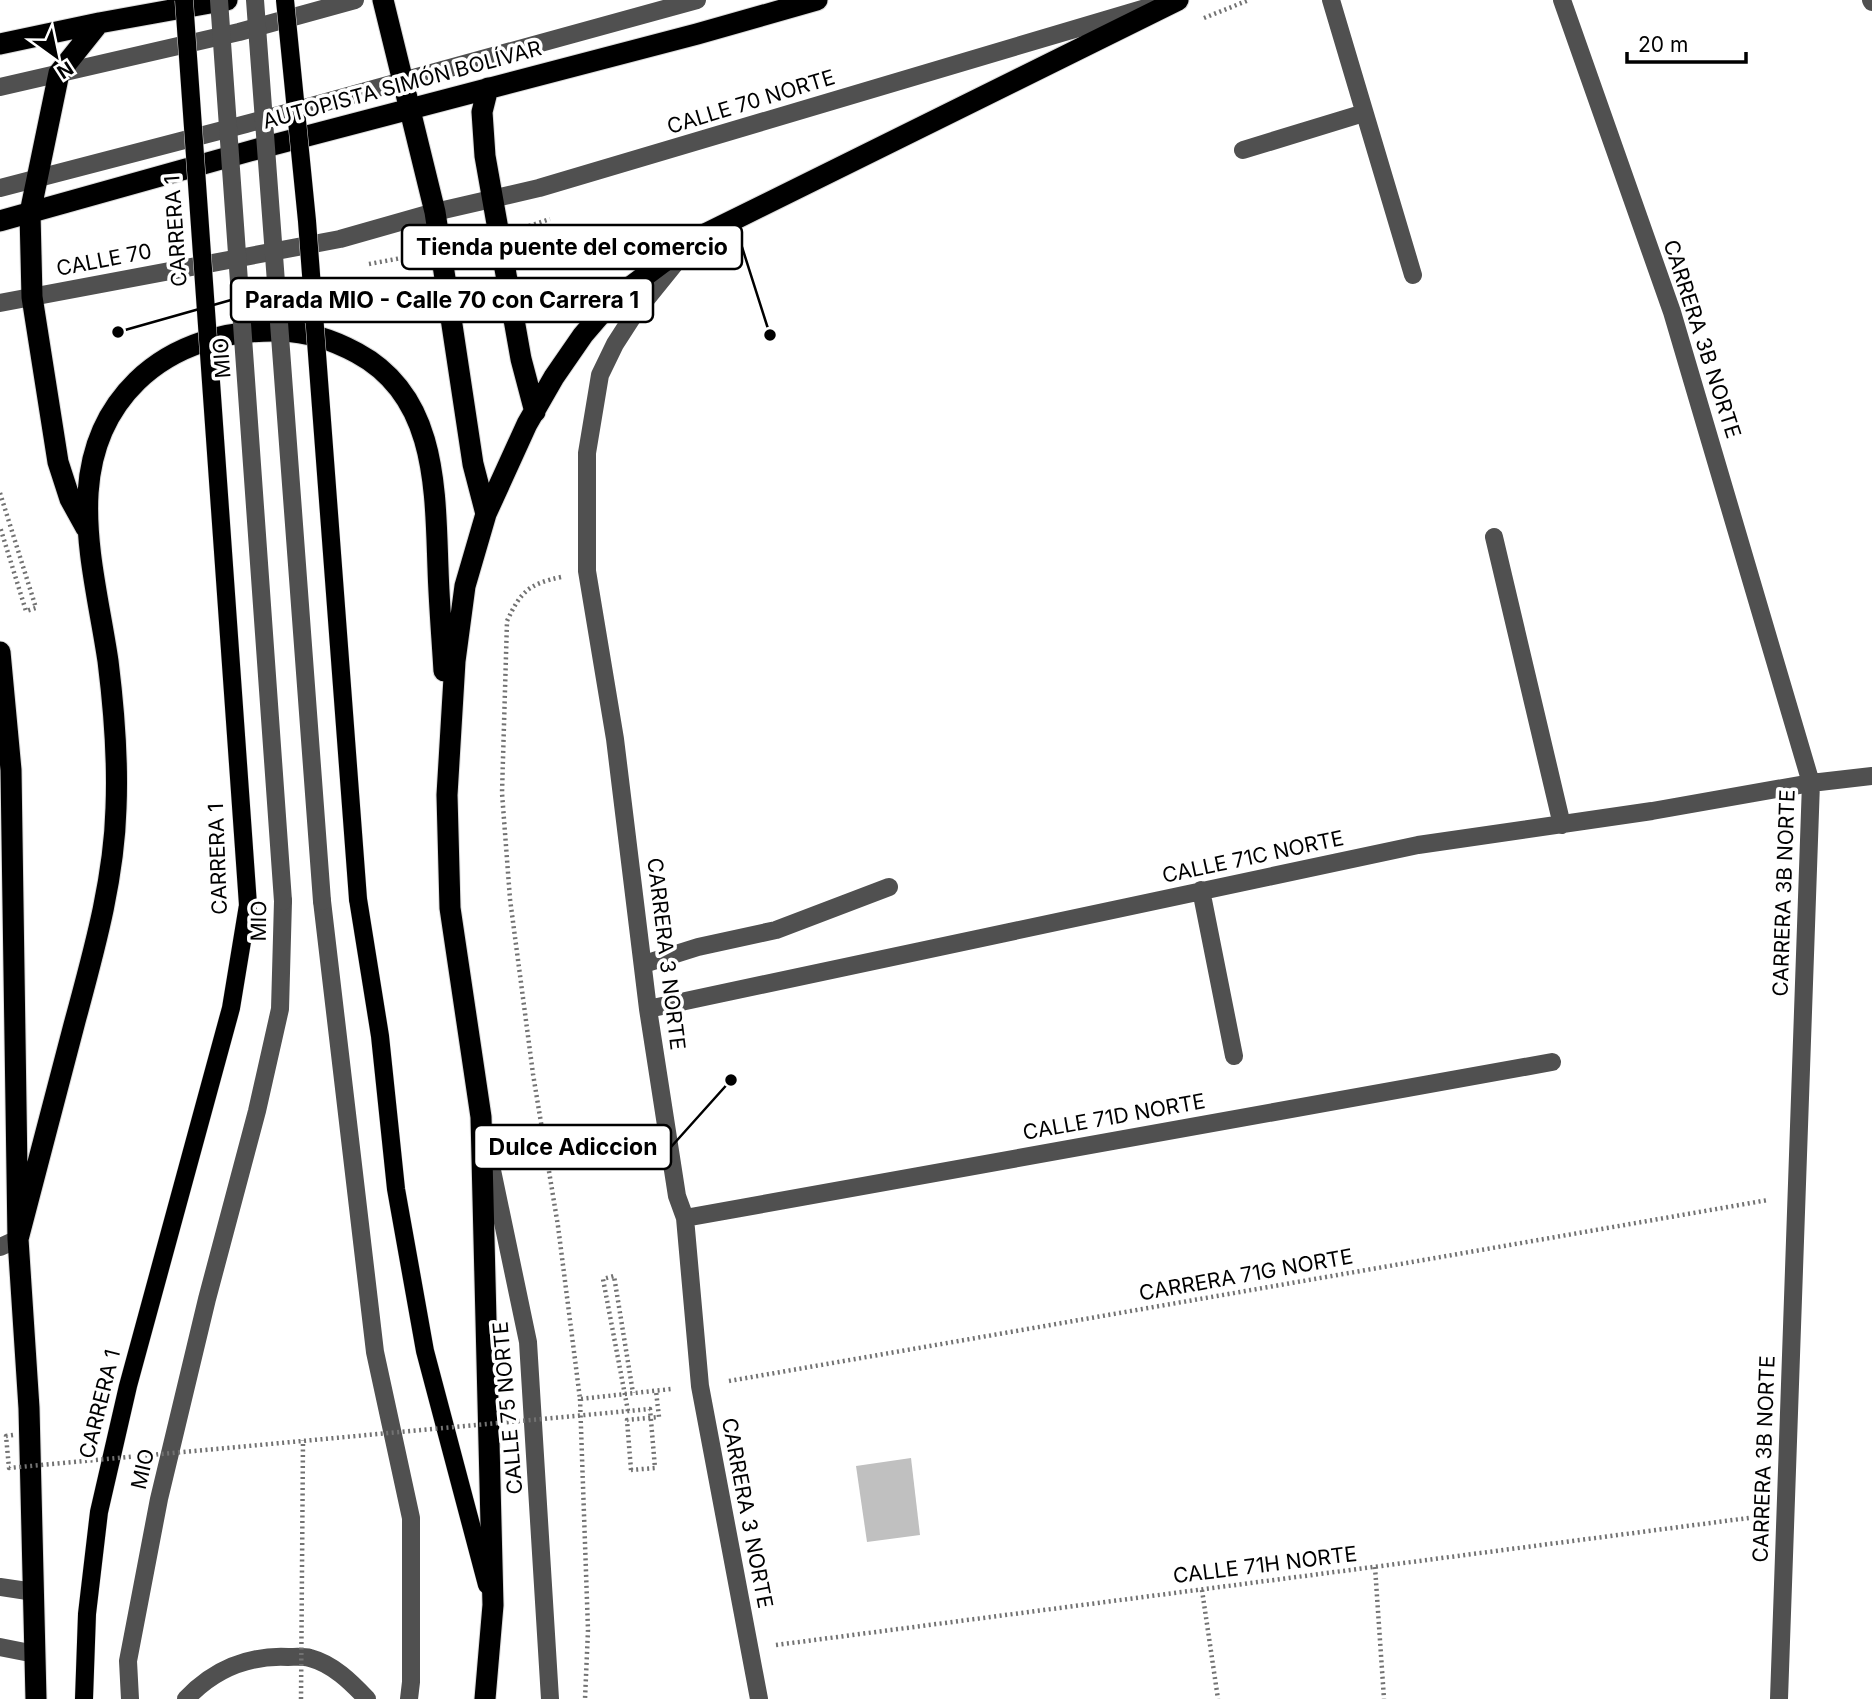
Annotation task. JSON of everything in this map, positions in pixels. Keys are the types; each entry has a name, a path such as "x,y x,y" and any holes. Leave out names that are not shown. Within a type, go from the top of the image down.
{"highway":[{"path":"0,44 227,0"},
{"path":"383,0 435,212 473,464 486,514"},
{"name":"AUTOPISTA SIMÓN BOLÍVAR","path":"0,221 250,151 817,0"},
{"path":"485,1699 493,1605 481,1117 450,908 447,795 455,661 465,586 486,514 527,424 554,377 583,335 614,299 693,240 1178,0"},
{"path":"89,533 70,499 58,462 32,297 30,213 59,73 99,23"},
{"path":"488,88 482,112 482,131 494,200 497,236 521,359 535,412"},
{"path":"9,1243 100,927 115,845 116,769 111,685 94,581 87,485 93,455 113,410 135,383 156,365 184,348 207,340 265,331 315,335 371,360 387,373 407,397 419,422 428,452 435,503 450,747"},
{"path":"0,652 11,770 9,1243 29,1408 36,1699"}],"main road":[{"name":"CARRERA 1","path":"84,1699 87,1614 99,1513 128,1387 231,1008 248,905 184,0"},
{"path":"285,0 306,221 358,900 380,1036 396,1189 425,1351 493,1605"}],"street":[{"name":"MIO","path":"130,1699 128,1661 159,1499 207,1299 257,1111 280,1009 283,901 219,0"},
{"path":"255,0 322,901 375,1352 411,1518 409,1699"},
{"path":"0,87 239,32 355,0"},
{"path":"0,188 246,124 696,0"},
{"name":"CALLE 70 NORTE","path":"340,239 435,212 539,188 1172,0"},
{"path":"1331,0 1413,275"},
{"name":"CARRERA 3B NORTE","path":"1562,0 1672,312 1811,783 1779,1699"},
{"path":"1243,150 1364,113"},
{"name":"CALLE 70","path":"0,303 340,239"},
{"name":"CARRERA 3 NORTE","path":"693,240 635,313 615,344 600,375 587,453 587,570 615,739 648,1009 677,1196 685,1218 700,1386 759,1699"},
{"path":"1494,537 1562,825"},
{"name":"CALLE 71C NORTE","path":"648,1009 1418,845 1562,825 1811,783 1872,776"},
{"path":"644,964 698,947 776,930 889,887"},
{"path":"1201,890 1234,1056"},
{"name":"CALLE 71D NORTE","path":"685,1218 1552,1062"},
{"name":"CALLE 75 NORTE","path":"481,1117 528,1342 550,1699"},
{"path":"0,1587 34,1592"},
{"path":"0,1647 35,1654"},
{"path":"186,1699 229,1666 266,1656 310,1658 345,1676 367,1699"}],"path":[{"path":"0,494 37,608 26,611 0,527"},
{"name":"CARRERA 71G NORTE","path":"700,1386 1797,1195"},
{"path":"628,1411 603,1279 614,1276 633,1393"},
{"path":"13,1435 6,1436 9,1468 650,1409 655,1468 631,1471 626,1420 659,1417 656,1391"},
{"path":"580,1399 588,1630 585,1699"},
{"path":"301,1699 303,1440"},
{"name":"CALLE 71H NORTE","path":"750,1648 1785,1514"},
{"path":"1376,1567 1384,1699"},
{"path":"1202,1590 1218,1699"}],"building":[{"path":"911,1458 920,1535 867,1542 856,1466"}],"place":[{"name":"Parada MIO - Calle 70 con Carrera 1","path":"118,332"},
{"name":"Tienda puente del comercio","path":"770,335"},
{"name":"Dulce Adiccion","path":"731,1080"}]}
